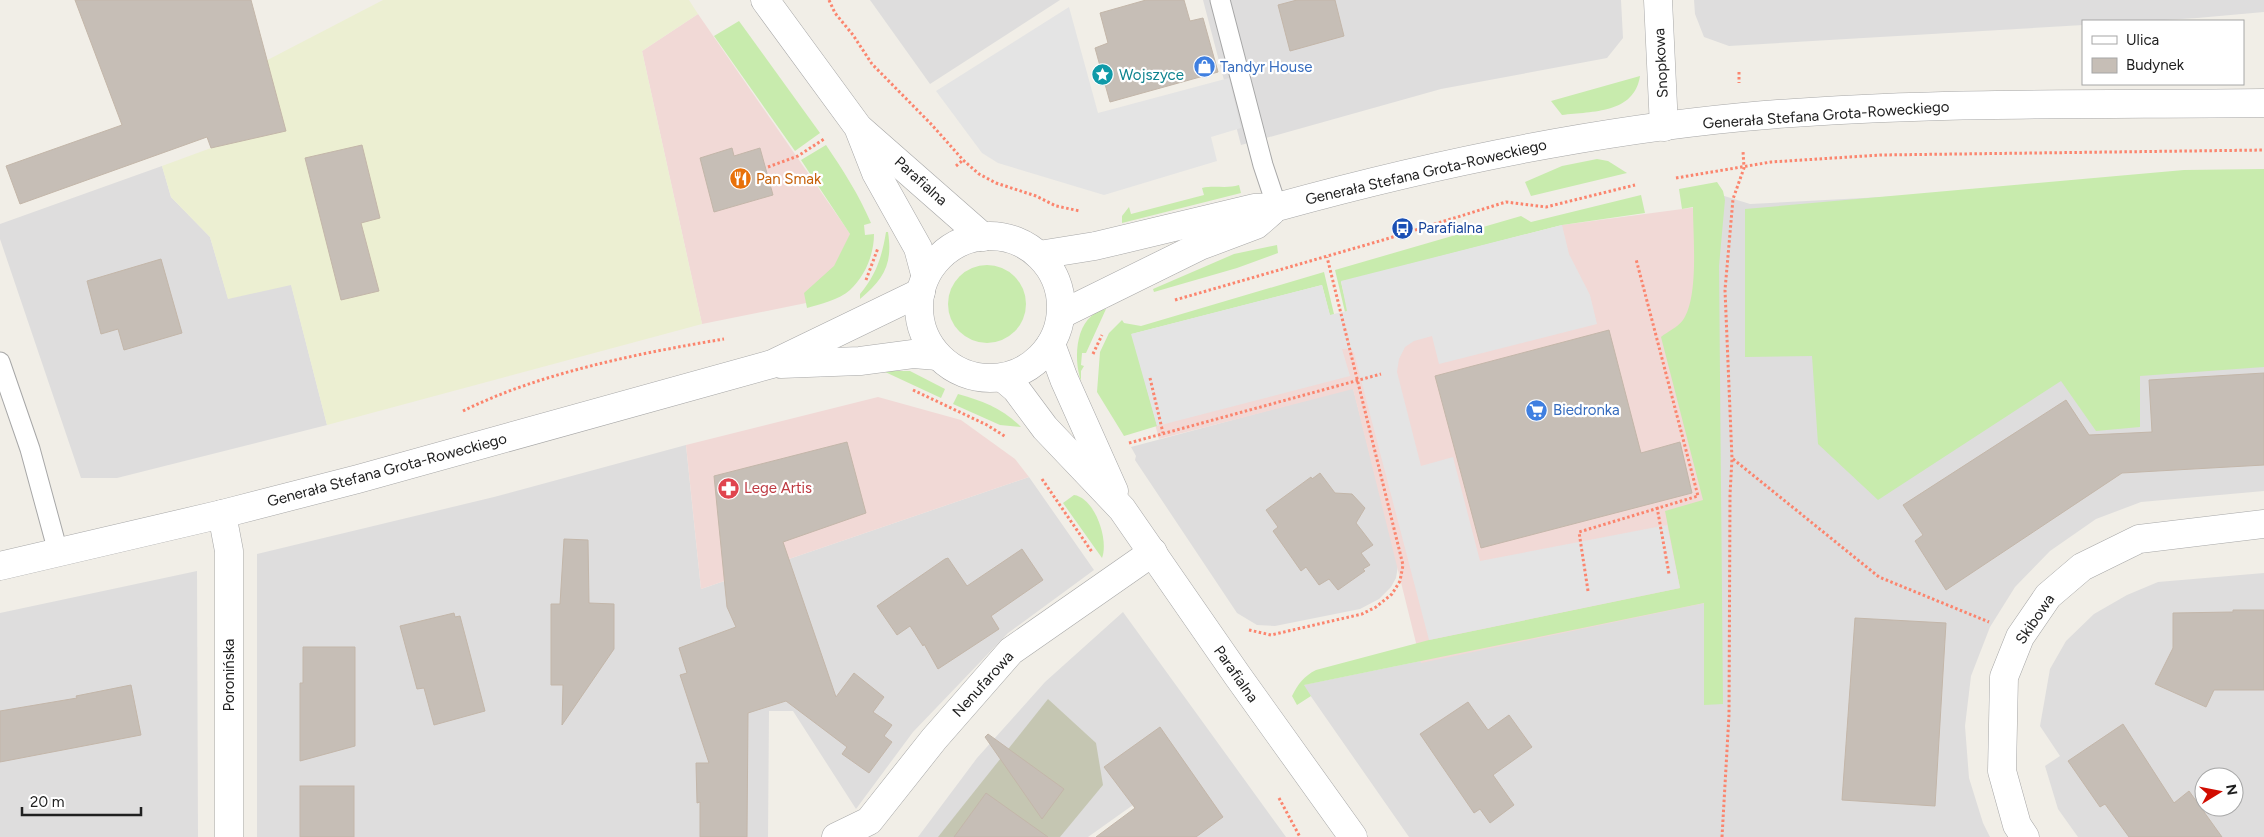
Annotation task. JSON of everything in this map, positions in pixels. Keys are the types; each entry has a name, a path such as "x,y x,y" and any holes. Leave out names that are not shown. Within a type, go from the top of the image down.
{"street":[{"name":"Parafialna","path":"765,0 858,127 879,180 918,248 923,283"},
{"name":"Snopkowa","path":"1658,0 1664,127"},
{"name":"Generała Stefana Grota-Roweckiego","path":"1039,255 1095,246 1254,208 1277,207 1471,159 1591,137 1742,117 1911,107 2264,103"},
{"name":"Parafialna","path":"858,127 883,147 983,237"},
{"name":"Generała Stefana Grota-Roweckiego","path":"1062,314 1200,246 1256,225 1277,207"},
{"path":"1003,236 1022,242 1039,255 1058,282 1062,314 1057,334 1035,363 1022,372 1002,378 974,377 960,372 938,356 926,339 920,320 923,283 938,258 958,243 970,238 1003,236"},
{"name":"Generała Stefana Grota-Roweckiego","path":"0,566 222,514 358,479 772,364 923,283"},
{"name":"Parafialna","path":"1051,344 1064,379 1122,508"},
{"name":"Generała Stefana Grota-Roweckiego","path":"772,364 860,361 913,354 938,356"},
{"name":"Parafialna","path":"1002,378 1016,389 1045,428 1122,508 1237,675 1353,837"},
{"name":"Poronińska","path":"222,514 229,551 229,837"},
{"name":"Skibowa","path":"2025,837 2017,825 2002,771 2004,677 2020,637 2048,596 2082,567 2138,539 2264,524"},
{"name":"Nenufarowa","path":"836,837 869,821 934,739 1011,651 1153,552"}],"lane":[{"path":"1220,0 1263,165 1277,207"},
{"path":"0,362 30,449 58,552"}],"path":[{"path":"829,0 835,13 853,35 872,64 979,174 996,183 1036,196 1056,206 1083,212"},
{"path":"768,167 798,156 829,136"},
{"path":"1676,178 1771,162 1881,155 2264,150"},
{"path":"1722,837 1729,715 1730,494 1732,459 1725,290 1733,199 1744,168 1744,161"},
{"path":"1174,300 1327,257 1506,202 1546,207 1635,185"},
{"path":"864,284 879,241"},
{"path":"1245,628 1272,635 1362,614 1376,607 1392,594 1400,582 1404,566 1356,381 1327,257"},
{"path":"1588,591 1579,532 1698,496 1636,259"},
{"path":"1092,356 1103,333"},
{"path":"458,414 497,395 606,362 733,337"},
{"path":"1128,443 1380,374"},
{"path":"1150,378 1163,433"},
{"path":"906,387 986,425 1011,440"},
{"path":"1732,459 1878,577 1990,623"},
{"path":"1040,476 1093,554"},
{"path":"1657,507 1669,574"}],"shaded area":[{"path":"383,0 689,0 698,14 642,51 702,324 327,425 291,285 228,299 210,237 171,197 162,166 211,148 194,98"},
{"path":"870,0 1060,0 930,84"},
{"path":"1203,0 1621,0 1623,38 1607,58 1441,89 1241,145"},
{"path":"1694,0 2264,0 2264,12 2197,18 2082,20 2082,25 1729,46 1704,37 1695,14"},
{"path":"1069,7 1098,113 1229,78 1241,128 1211,137 1217,161 1104,195 998,163 982,153 936,91"},
{"path":"698,14 855,241 806,303 702,324 642,51"},
{"path":"162,166 171,197 210,237 228,298 291,284 327,425 117,478 81,478 0,239 0,224"},
{"path":"2264,177 2264,491 2141,502 2096,519 2050,551 2015,587 1990,627 1971,676 1965,726 1969,778 1983,823 1990,837 1409,837 1303,685 1704,603 1705,190 1750,204"},
{"path":"1705,206 1705,603 1421,663 1353,389 1159,439 1131,334 1331,315 1348,311 1562,225"},
{"path":"1562,225 1569,254 1590,295 1597,324 1439,364 1432,336 1414,341 1405,347 1399,359 1397,372 1421,466 1453,457 1480,561 1667,525 1680,588 1429,640 1354,353 1351,349 1342,349 1350,376 1157,426 1131,334 1322,285 1330,315 1347,311 1341,281"},
{"path":"1353,388 1398,566 1396,578 1391,587 1379,599 1360,609 1275,626 1257,625 1237,613 1135,460 1136,456 1131,447"},
{"path":"878,397 961,420 1015,459 1029,477 701,589 686,445"},
{"path":"686,445 701,589 1029,477 1094,570 1008,633 913,732 856,809 793,711 769,711 768,837 257,837 257,554 494,497"},
{"path":"197,571 198,837 0,837 0,613"},
{"path":"2264,573 2264,837 2078,837 2058,809 2045,766 2060,756 2040,726 2050,669 2066,641 2094,614 2127,595 2158,582"},
{"path":"1123,612 1286,837 1157,837 1133,805 1088,837 918,837 977,758 1045,682"},
{"path":"1048,699 1096,743 1103,785 1060,837 938,837"}],"green space":[{"path":"739,21 820,133 795,151 714,36"},
{"path":"1640,76 1630,98 1610,108 1562,115 1551,101"},
{"path":"826,145 850,183 871,223 864,225 865,235 874,234 874,242 868,265 850,290 835,299 807,308 804,293 834,266 850,234 801,160"},
{"path":"1597,159 1608,161 1627,173 1531,196 1525,182 1562,166"},
{"path":"2264,169 2264,367 2140,376 2140,427 2096,431 2061,381 1878,500 1818,444 1812,356 1745,357 1745,209 2184,170"},
{"path":"1717,182 1723,191 1725,200 1719,266 1723,704 1704,705 1704,603 1304,685 1311,696 1297,705 1292,696 1294,692 1305,678 1316,670 1429,640 1680,588 1665,511 1703,500 1661,337 1683,320 1688,310 1693,282 1693,207 1682,209 1679,189"},
{"path":"1239,185 1241,193 1122,223 1122,216 1129,207 1131,214 1204,195 1202,188"},
{"path":"1641,195 1645,213 1562,225 1341,282 1348,311 1345,312 1335,270 1521,216 1531,222"},
{"path":"886,232 888,232 889,253 885,270 875,285 860,299 860,294 878,265"},
{"path":"1277,245 1278,253 1237,268 1154,292 1153,289 1234,254"},
{"path":"987,265 1002,268 1015,276 1023,289 1026,304 1023,319 1015,332 1002,340 987,343 972,340 959,332 951,319 948,304 951,289 959,276 972,268"},
{"path":"1324,272 1334,314 1330,316 1322,285 1132,334 1157,426 1124,436 1097,392 1100,352 1109,333 1122,320 1124,323 1141,326"},
{"path":"1106,309 1086,353 1082,353 1081,365 1084,366 1081,371 1081,381 1077,350 1082,328 1096,313"},
{"path":"883,371 910,371 945,389 941,398"},
{"path":"958,394 992,406 1014,420 1021,427 1000,425 953,404"},
{"path":"1074,495 1082,498 1088,504 1098,521 1104,541 1102,558 1063,503"}],"building":[{"path":"75,0 251,0 286,131 211,148 207,137 20,204 6,166 122,125"},
{"path":"1146,0 1184,0 1190,21 1203,18 1218,72 1110,102 1095,48 1108,43 1100,13"},
{"path":"1297,0 1335,0 1344,36 1290,51 1278,5"},
{"path":"362,145 380,218 361,223 379,291 341,300 305,158"},
{"path":"732,148 734,156 760,148 773,195 714,212 700,158"},
{"path":"161,259 182,333 124,350 118,329 101,334 87,281"},
{"name":"Biedronka","path":"1609,330 1641,453 1680,442 1692,493 1481,548 1435,376"},
{"path":"2264,373 2264,465 2122,473 1946,590 1915,541 1923,535 1903,505 2066,400 2089,435 2152,432 2149,380"},
{"path":"847,442 866,513 783,542 836,697 854,673 884,697 873,712 892,725 884,736 892,742 869,773 842,754 847,747 786,701 748,713 747,837 700,837 700,802 697,803 696,763 709,763 680,675 687,673 679,648 736,627 727,607 714,476"},
{"path":"1320,473 1335,493 1352,494 1365,508 1356,523 1373,545 1361,553 1370,565 1363,569 1365,571 1338,590 1329,579 1319,585 1306,567 1301,571 1273,531 1278,527 1266,510 1311,477 1312,479"},
{"path":"564,539 588,540 589,603 614,604 614,649 562,725 563,685 551,685 551,604 560,604"},
{"path":"1022,549 1043,580 991,616 999,629 938,669 924,644 923,646 910,626 897,635 877,606 945,559 948,558 967,586"},
{"path":"2233,610 2264,610 2264,690 2214,690 2206,707 2155,684 2173,648 2173,613 2233,612"},
{"path":"454,613 455,617 460,616 485,711 434,725 424,688 417,689 400,626"},
{"path":"1855,618 1946,623 1935,806 1842,800"},
{"path":"303,647 355,647 355,746 300,761 300,683 303,683"},
{"path":"131,685 141,735 0,762 0,711 77,698 76,696"},
{"path":"1468,702 1488,730 1509,715 1532,747 1493,775 1514,805 1490,823 1480,809 1474,813 1420,734"},
{"path":"2123,724 2174,803 2189,791 2194,798 2194,817 2208,817 2222,837 2129,837 2105,804 2100,807 2068,761"},
{"path":"1160,727 1223,817 1196,837 1096,837 1135,808 1104,767"},
{"path":"988,734 1064,789 1042,819 985,737"},
{"path":"300,786 354,786 354,837 300,837"},
{"path":"986,793 1048,837 954,837"}],"place":[{"name":"Tandyr House","path":"1204,67"},
{"name":"Wojszyce","path":"1103,75"},
{"name":"Pan Smak","path":"740,179"},
{"name":"Parafialna","path":"1402,228"},
{"name":"Biedronka","path":"1537,410"},
{"name":"Lege Artis","path":"728,488"}]}
